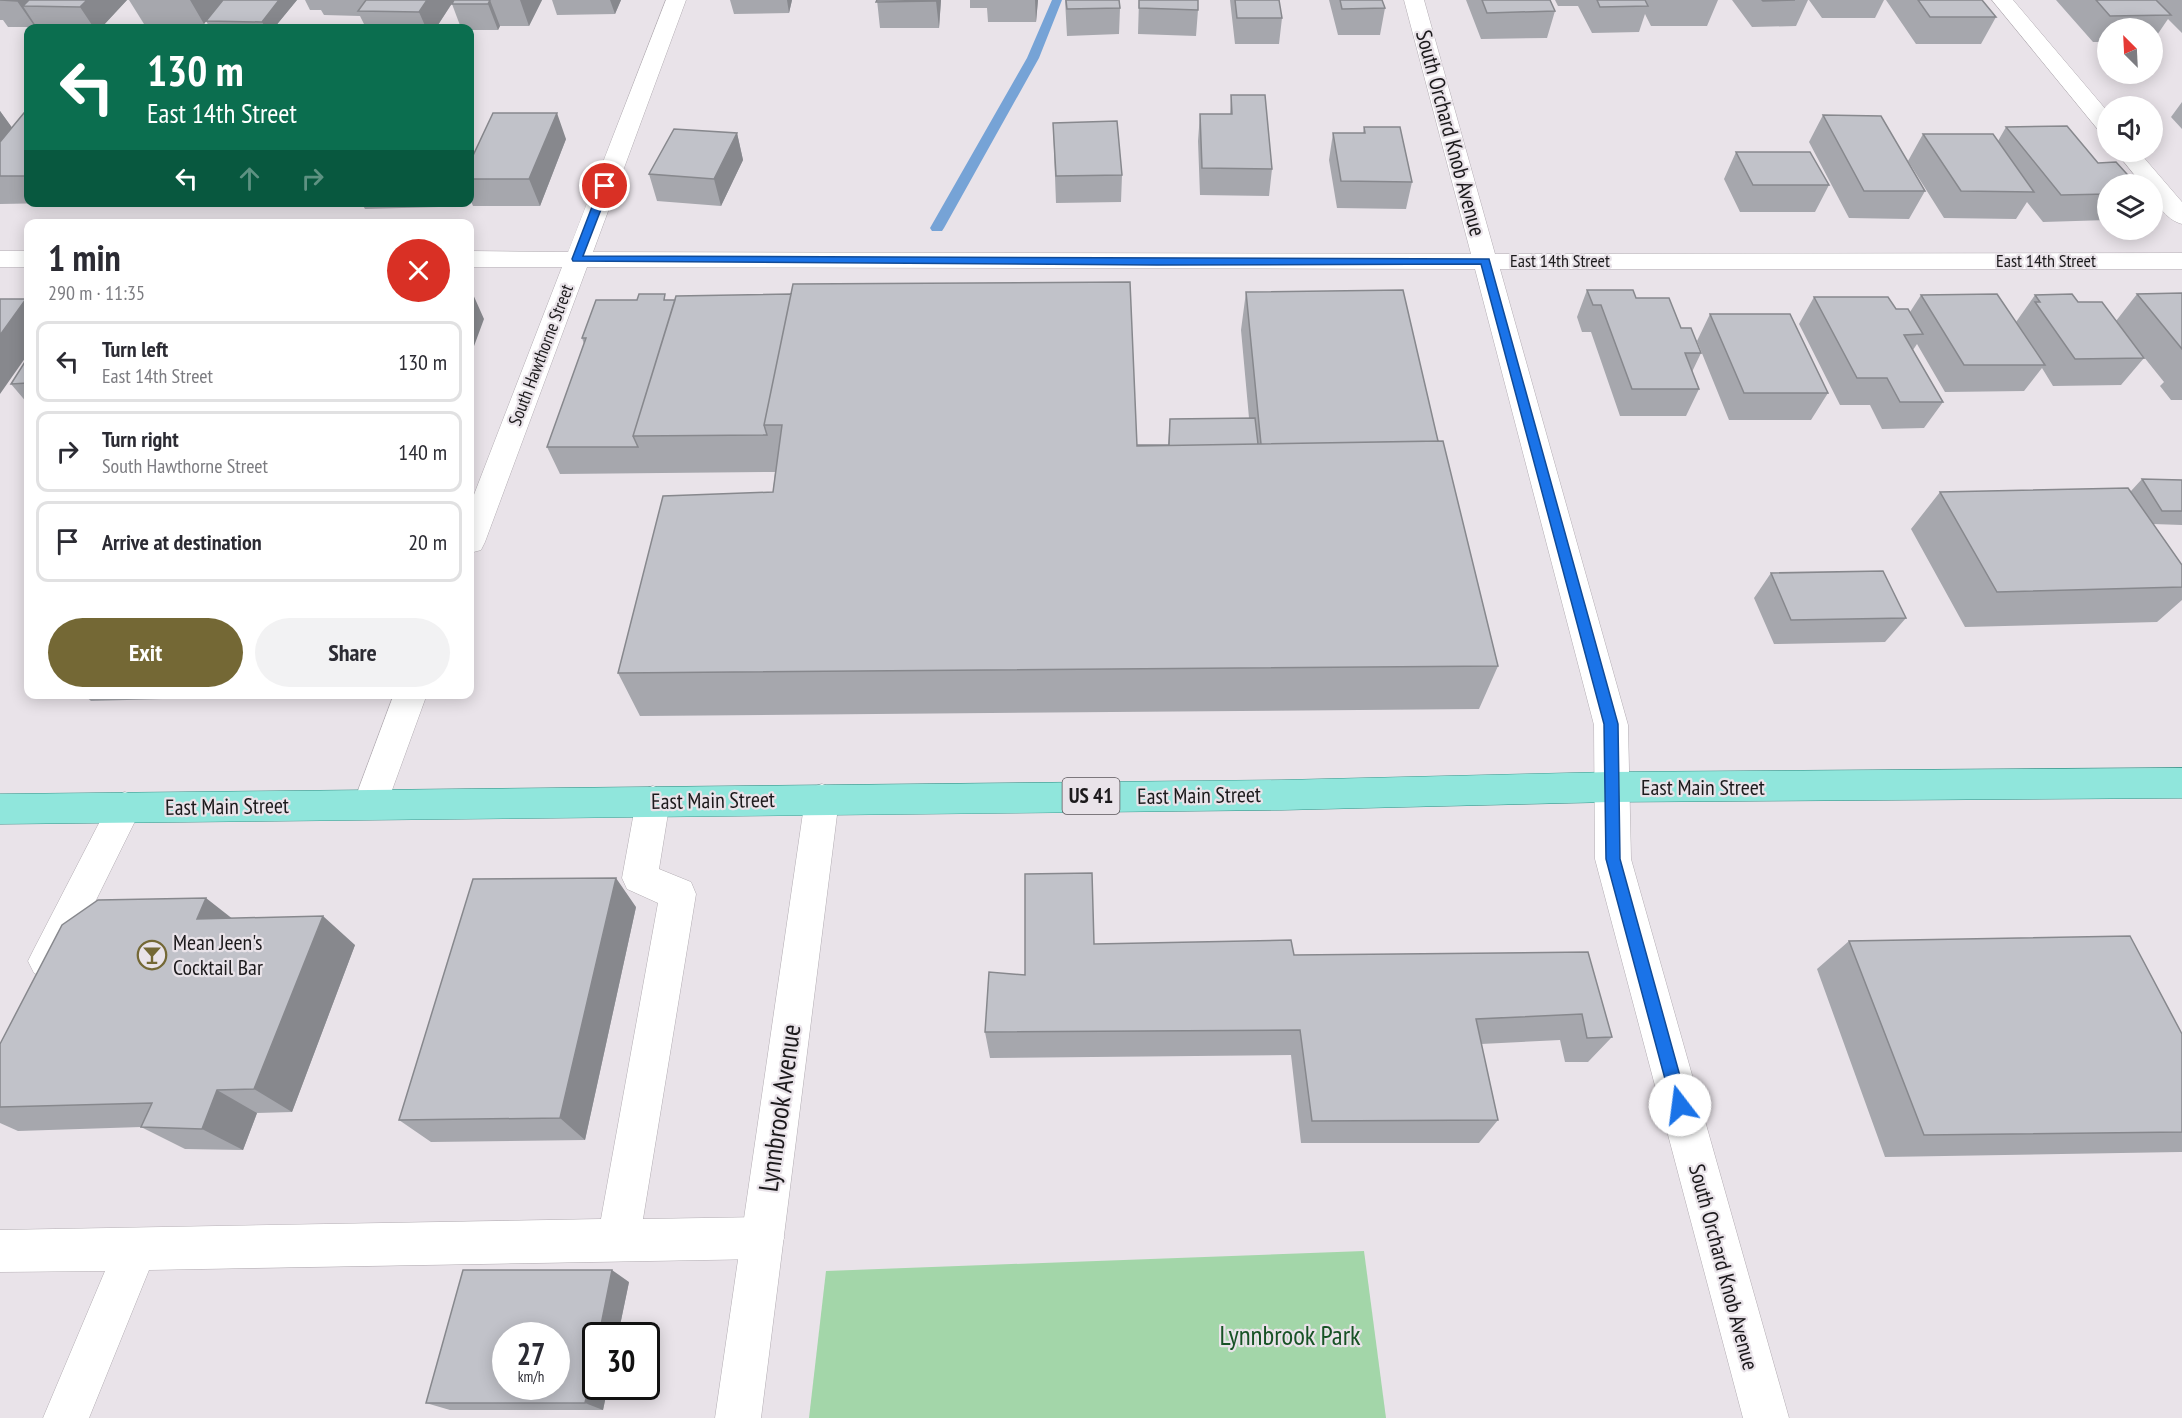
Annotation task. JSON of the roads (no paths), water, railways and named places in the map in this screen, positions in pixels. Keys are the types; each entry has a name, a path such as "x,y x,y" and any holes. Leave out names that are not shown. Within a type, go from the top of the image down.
{"main road":[{"name":"East Main Street","path":"0,809 1293,795 1611,787 2182,783"}],"street":[{"name":"South Hawthorne Street","path":"474,531 676,0"},
{"name":"South Orchard Knob Avenue","path":"1414,0 1611,724 1613,859 1766,1418"},
{"path":"2002,0 2097,115"},
{"path":"2135,162 2182,217"},
{"path":"0,259 24,259"},
{"name":"East 14th Street","path":"474,259 1157,262 2182,261"},
{"path":"369,804 409,699"},
{"name":"Lynnbrook Avenue","path":"738,1418 822,799"},
{"path":"618,1241 678,894 639,878 653,801"},
{"path":"32,991 125,807"},
{"path":"0,1251 763,1238"},
{"path":"66,1418 136,1249"}],"waterway":[{"path":"937,228 1033,58 1057,0"}],"place":[{"name":"Mean Jeen's Cocktail Bar","path":"152,955"}],"park label":[{"name":"Lynnbrook Park","path":"1290,1336"}]}
